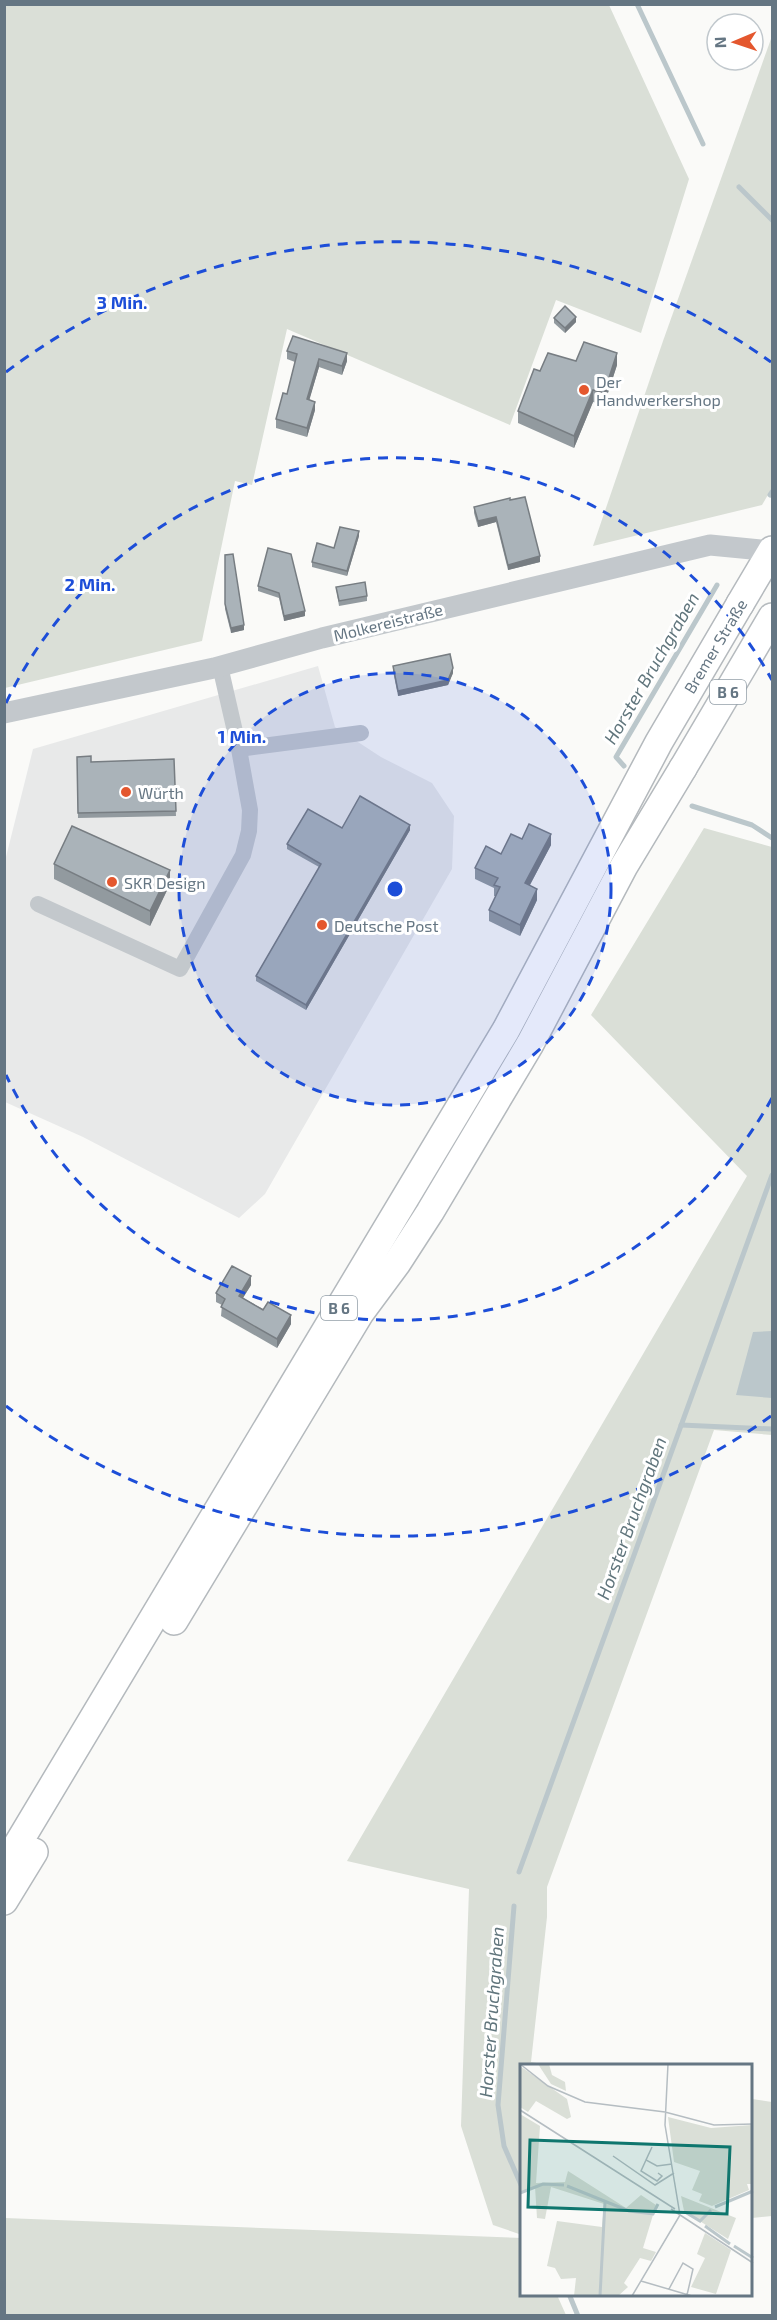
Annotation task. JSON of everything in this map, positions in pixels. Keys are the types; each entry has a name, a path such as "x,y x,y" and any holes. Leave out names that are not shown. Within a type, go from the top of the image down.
{"main road":[{"name":"Bremer Straße","path":"4,1867 506,1030 659,742 772,550"},
{"name":"Bremer Straße","path":"4,1901 360,1313 397,1263 442,1192 530,1044 624,866 772,617"}],"street":[{"name":"Molkereistraße","path":"4,713 220,666 322,638 710,545 772,550"},
{"path":"38,904 180,969 243,855 249,831 250,810 220,666"},
{"path":"239,749 361,733"}],"shaded area":[{"path":"4,5 609,5 689,179 641,333 556,300 510,425 287,329 252,485 235,481 202,641 5,688"},
{"path":"772,36 772,488 762,505 593,546 759,72 765,72 765,56"},
{"path":"318,666 335,727 381,757 432,783 454,816 452,869 265,1194 239,1218 83,1137 5,1102 5,861 33,749"},
{"path":"704,828 772,847 772,1435 714,1430 547,1887 547,1917 531,2062 542,2064 520,2064 520,2234 493,2225 461,2126 469,1889 347,1861 747,1176 591,1015"},
{"path":"772,1331 772,1398 736,1395 753,1332"},
{"path":"753,2099 772,2102 772,2216 753,2218"},
{"path":"5,2218 520,2238 520,2296 557,2296 566,2315 5,2315"}],"building":[{"path":"565,306 576,317 565,328 554,318"},
{"path":"293,336 347,353 342,366 319,359 307,399 315,402 307,428 276,419 283,393 287,394 297,354 287,351"},
{"path":"584,342 617,353 604,393 593,390 574,436 518,411 534,369 540,371 548,353 576,361"},
{"path":"525,497 540,556 508,565 496,517 478,521 474,507 510,498 510,500"},
{"path":"340,527 359,531 347,571 312,562 317,543 334,548"},
{"path":"268,548 291,554 305,611 284,616 279,593 258,586"},
{"path":"233,554 244,625 231,628 225,604 225,555"},
{"path":"365,582 367,596 339,601 336,587"},
{"path":"450,654 453,668 448,680 398,691 393,666"},
{"name":"Würth","path":"91,756 91,762 174,759 176,811 78,813 77,757"},
{"name":"Deutsche Post","path":"360,796 410,825 306,1005 256,976 321,864 287,844 308,809 342,828"},
{"path":"529,824 551,834 525,883 537,889 520,925 489,910 500,887 494,885 498,878 475,868 486,846 501,854 511,834 522,839"},
{"name":"SKR Design","path":"72,826 170,870 150,911 54,864"},
{"path":"232,1266 251,1276 239,1296 263,1310 268,1302 291,1315 277,1339 221,1307 225,1299 216,1293"}],"waterway":[{"name":"Horster Bruchgraben","path":"637,4 703,144"},
{"name":"Horster Bruchgraben","path":"739,187 772,220"},
{"name":"Horster Bruchgraben","path":"624,766 616,757 717,585"},
{"name":"Horster Bruchgraben","path":"692,806 752,825 772,838"},
{"name":"Horster Bruchgraben","path":"519,1872 772,1175"},
{"path":"681,1425 772,1429"},
{"name":"Horster Bruchgraben","path":"514,1906 498,2105 504,2146 520,2182"},
{"name":"Horster Bruchgraben","path":"570,2296 578,2316"}],"place":[{"name":"Der Handwerkershop","path":"584,390"},
{"name":"Würth","path":"126,792"},
{"name":"SKR Design","path":"112,882"},
{"name":"Deutsche Post","path":"322,925"}]}
